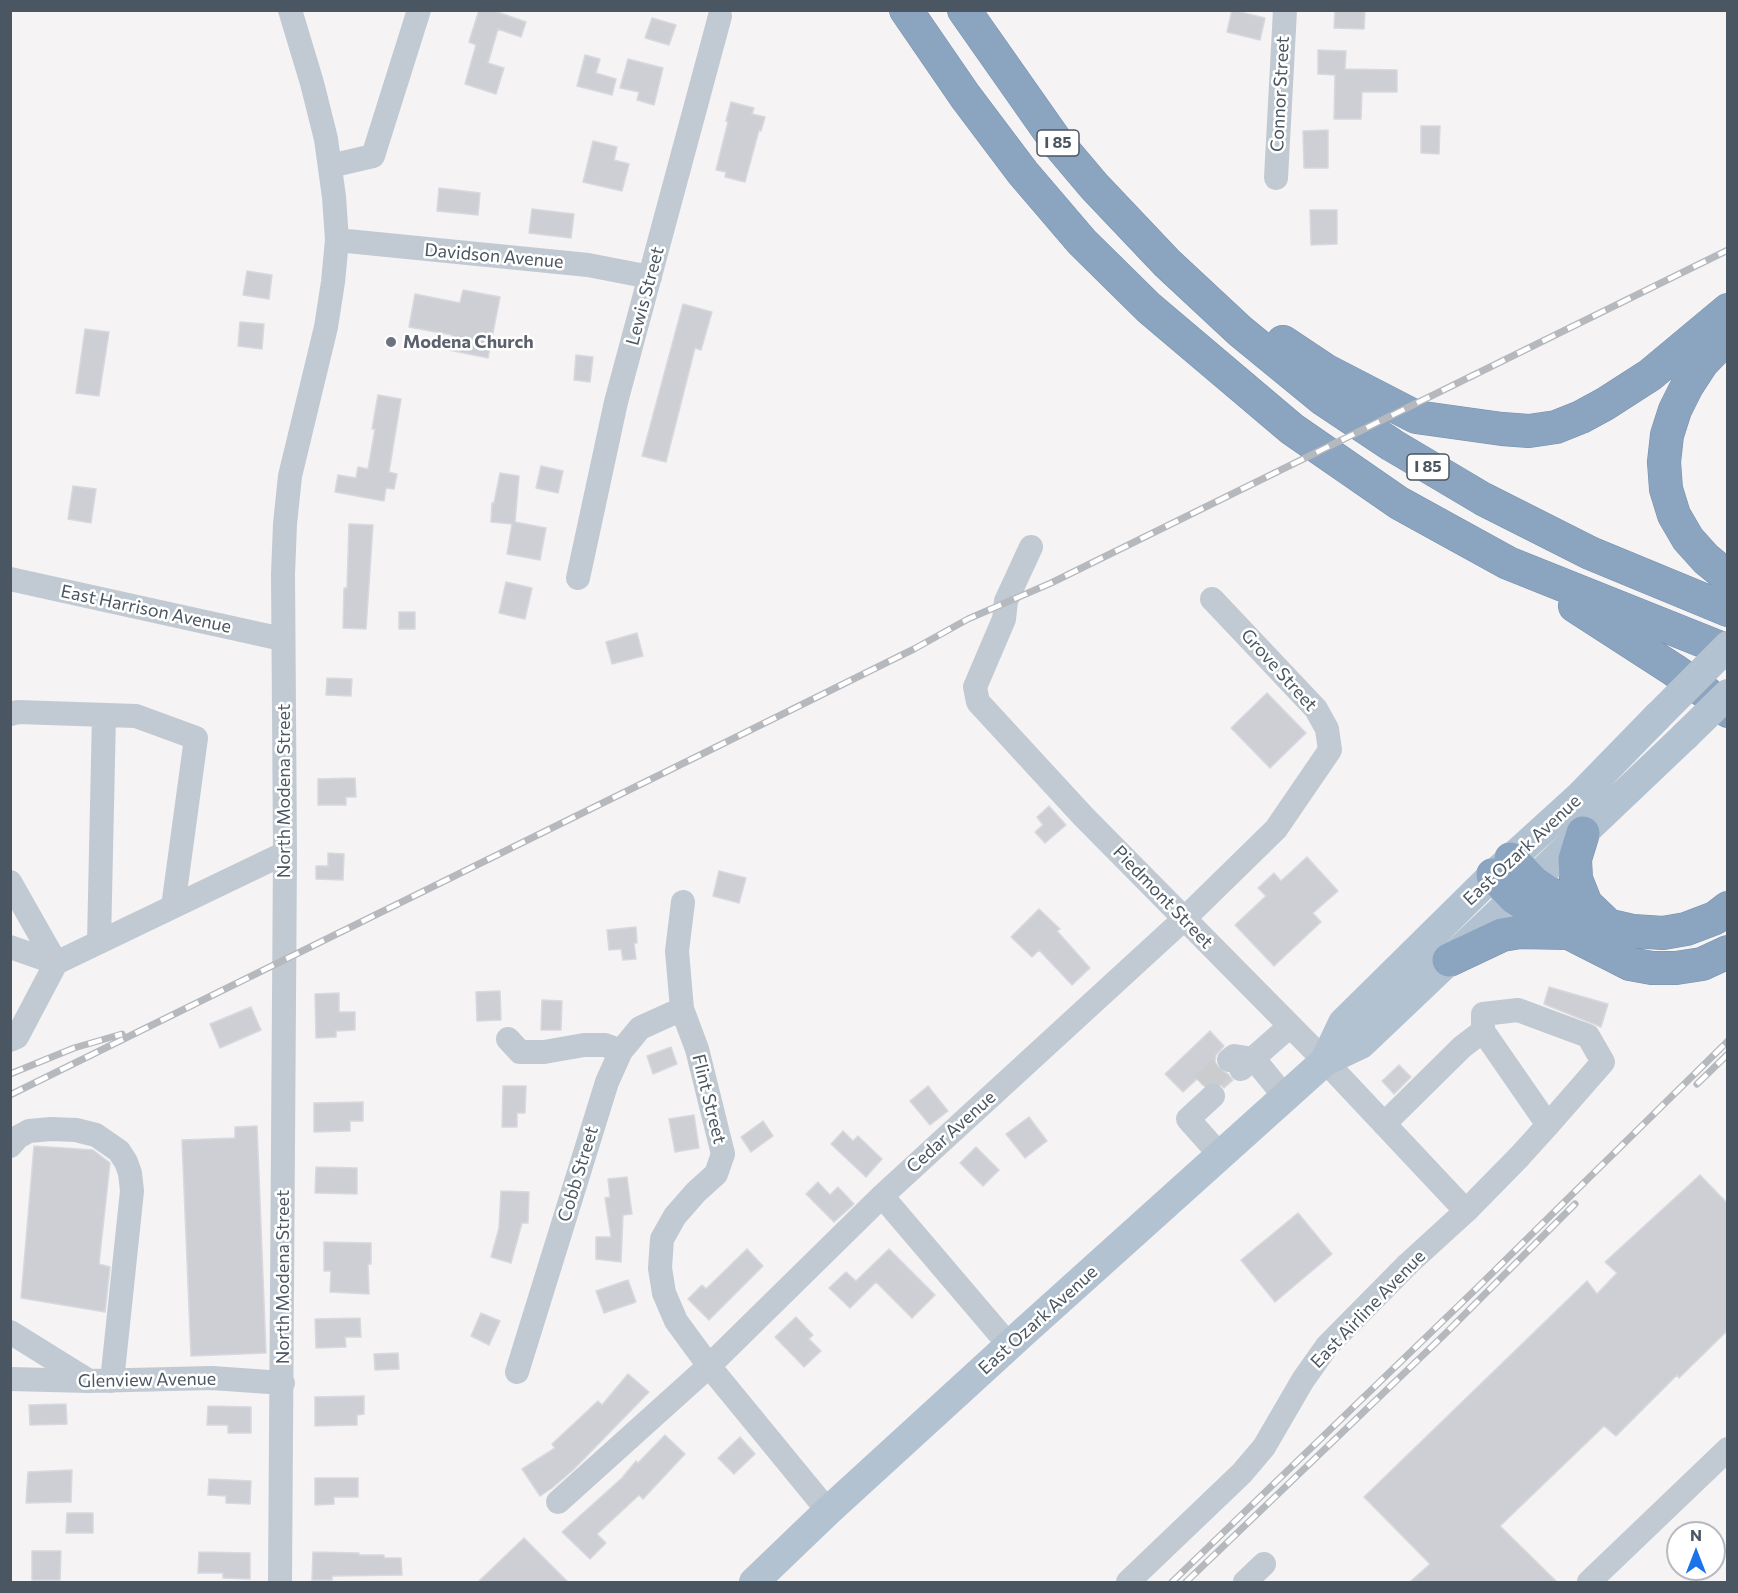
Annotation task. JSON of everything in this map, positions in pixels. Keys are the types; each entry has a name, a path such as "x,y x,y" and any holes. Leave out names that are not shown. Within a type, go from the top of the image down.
{"highway":[{"name":"I 85","path":"906,10 964,96 1023,173 1082,242 1149,308 1292,429 1399,503 1508,563 1728,651"},
{"name":"I 85","path":"964,10 1056,141 1094,186 1167,263 1240,331 1314,392 1392,445 1483,499 1590,553 1728,610"},
{"path":"1167,263 1325,370 1416,417 1502,429 1529,431 1556,426 1589,412 1650,375 1728,310"},
{"path":"1728,336 1702,363 1687,386 1675,410 1667,435 1664,462 1666,489 1674,515 1688,539 1706,559 1728,577"},
{"path":"1508,563 1674,670 1728,711"},
{"path":"1583,833 1575,858 1576,879 1586,904 1607,925"},
{"path":"1502,867 1569,933 1630,964 1652,968 1676,968 1702,963 1728,952"},
{"path":"1524,890 1607,925 1634,931 1663,933 1686,929 1714,918 1728,908"},
{"path":"1449,960 1502,935 1520,932 1569,933"}],"main road":[{"name":"East Ozark Avenue","path":"1325,1061 1343,1023 1502,867 1581,795 1728,646"},
{"name":"East Ozark Avenue","path":"754,1582 1009,1345 1325,1061 1361,1044 1728,694"}],"street":[{"name":"North Modena Street","path":"280,1582 285,854 282,639 285,525 290,476 326,327 337,240 330,166 312,84 290,10"},
{"path":"330,166 373,156 419,10"},
{"name":"Connor Street","path":"1275,178 1285,10"},
{"name":"Lewis Street","path":"578,578 616,402 720,16"},
{"name":"Davidson Avenue","path":"337,240 588,265 650,277"},
{"name":"Piedmont Street","path":"1031,547 1006,601 1004,618 975,687 978,702 1083,816 1325,1061 1466,1210"},
{"name":"East Harrison Avenue","path":"10,579 282,639"},
{"name":"Grove Street","path":"1212,599 1316,709 1327,729 1330,750"},
{"path":"10,714 18,712 136,716 196,738 173,907"},
{"path":"99,942 104,715"},
{"name":"Cedar Avenue","path":"558,1502 710,1366 882,1196 1184,920 1276,829 1330,750"},
{"path":"10,1040 17,1037 56,963 285,854"},
{"path":"10,882 56,963"},
{"name":"Flint Street","path":"683,902 677,951 682,1009 697,1048 723,1154 716,1174 675,1216 662,1239 660,1268 664,1293 676,1321 828,1511"},
{"path":"10,947 56,963"},
{"name":"Cobb Street","path":"518,1372 607,1082 621,1051 640,1028 682,1009"},
{"name":"East Airline Avenue","path":"1128,1582 1242,1473 1264,1447 1303,1380 1327,1346 1408,1264 1466,1210 1548,1125 1603,1062 1588,1036 1518,1010 1483,1014 1483,1031"},
{"path":"1285,1097 1241,1063 1290,1026"},
{"path":"1384,1124 1462,1047 1483,1031 1548,1125"},
{"path":"508,1039 520,1052 544,1052 584,1045 605,1046 621,1051"},
{"path":"1204,1097 1188,1119 1221,1156"},
{"path":"10,1146 18,1137 29,1131 76,1130 96,1135 119,1151 130,1173 132,1191 100,1381 10,1332"},
{"path":"882,1196 1009,1345"},
{"name":"Glenview Avenue","path":"10,1379 100,1381 212,1378 283,1383"},
{"path":"1589,1582 1728,1449"},
{"path":"1245,1582 1264,1564"}],"building":[{"path":"479,10 492,10 526,22 521,37 498,29 488,63 504,68 496,94 465,84 476,45 469,42"},
{"path":"1232,10 1265,18 1260,40 1227,32"},
{"path":"1335,10 1365,10 1364,29 1334,28"},
{"path":"652,18 676,25 669,45 645,38"},
{"path":"1318,50 1346,51 1345,69 1397,70 1397,92 1362,92 1361,119 1334,119 1335,75 1318,74"},
{"path":"585,55 600,59 596,73 616,79 612,95 577,86"},
{"path":"628,59 663,68 654,105 637,100 639,92 620,88"},
{"path":"731,102 754,108 752,114 765,117 761,131 759,130 745,182 725,177 726,172 716,170"},
{"path":"1421,126 1440,126 1439,154 1421,153"},
{"path":"1328,130 1328,168 1304,168 1303,131"},
{"path":"593,141 617,147 614,160 629,164 622,191 583,182"},
{"path":"439,188 480,193 478,215 437,211"},
{"path":"532,209 574,214 571,238 529,233"},
{"path":"1310,210 1337,210 1337,244 1311,245"},
{"path":"247,271 272,275 269,299 243,295"},
{"path":"463,290 500,297 488,358 449,350 452,335 409,327 415,294 460,303"},
{"path":"683,304 712,312 701,350 695,348 666,462 642,456"},
{"path":"240,322 264,324 262,349 238,346"},
{"path":"85,329 109,332 99,396 76,393"},
{"path":"576,355 593,357 590,382 574,380"},
{"path":"378,395 401,399 389,472 397,474 394,489 386,488 384,501 335,492 338,475 356,478 358,467 368,469"},
{"path":"541,466 563,471 558,493 536,488"},
{"path":"500,473 519,476 515,522 546,528 540,560 507,554 512,524 491,522 492,503 494,503"},
{"path":"73,486 96,489 91,523 68,519"},
{"path":"349,524 373,525 366,629 343,628"},
{"path":"506,582 532,588 525,619 499,613"},
{"path":"399,612 415,612 415,629 399,629"},
{"path":"637,633 643,656 612,664 606,642"},
{"path":"327,678 352,679 351,696 326,695"},
{"path":"1267,693 1306,733 1270,768 1231,728"},
{"path":"355,778 356,797 346,797 346,805 318,805 318,779"},
{"path":"1049,806 1066,825 1045,843 1035,832 1043,825 1037,817"},
{"path":"328,853 344,854 343,880 316,879 316,866 328,866"},
{"path":"1307,857 1338,891 1313,913 1321,922 1274,966 1235,925 1266,896 1258,888 1274,873 1281,881"},
{"path":"719,871 746,878 739,903 713,896"},
{"path":"1039,909 1060,929 1057,931 1090,968 1072,985 1039,950 1032,957 1011,937"},
{"path":"636,927 637,943 634,943 636,959 623,960 621,949 609,950 607,930"},
{"path":"1549,987 1608,1004 1601,1027 1544,1004"},
{"path":"500,991 501,1020 477,1021 476,992"},
{"path":"339,993 339,1012 355,1012 355,1030 336,1031 336,1037 316,1038 315,994"},
{"path":"542,1000 562,1001 561,1030 541,1030"},
{"path":"251,1007 261,1030 220,1048 210,1024"},
{"path":"1210,1031 1224,1046 1216,1055 1215,1062 1218,1068 1233,1080 1224,1088 1217,1082 1203,1085 1197,1079 1183,1092 1165,1074"},
{"path":"671,1047 677,1064 653,1074 647,1056"},
{"path":"1399,1065 1411,1077 1394,1094 1382,1081"},
{"path":"503,1086 526,1086 525,1113 517,1113 517,1127 502,1127"},
{"path":"928,1086 948,1111 930,1125 910,1101"},
{"path":"363,1102 363,1121 350,1121 350,1131 314,1132 314,1103"},
{"path":"694,1115 699,1148 675,1152 669,1119"},
{"path":"1029,1117 1047,1141 1025,1158 1006,1134"},
{"path":"763,1121 773,1136 751,1152 741,1137"},
{"path":"257,1126 266,1353 191,1356 182,1140 235,1138 235,1127"},
{"path":"843,1131 853,1141 858,1136 882,1159 866,1177 831,1144"},
{"path":"34,1146 93,1150 110,1163 99,1264 110,1267 105,1312 21,1298"},
{"path":"976,1147 999,1170 983,1186 960,1163"},
{"path":"316,1167 357,1168 357,1194 315,1193"},
{"path":"1700,1175 1728,1204 1728,1330 1679,1378 1677,1375 1616,1436 1604,1426 1500,1526 1557,1582 1410,1582 1430,1564 1364,1497 1587,1281 1597,1294 1617,1273 1605,1262"},
{"path":"627,1177 632,1214 623,1215 621,1262 596,1259 596,1237 611,1237 605,1198 610,1197 608,1179"},
{"path":"818,1182 830,1195 838,1187 854,1204 834,1222 806,1194"},
{"path":"501,1191 529,1192 528,1223 522,1223 511,1263 491,1257 499,1228"},
{"path":"1298,1213 1332,1254 1275,1302 1241,1260"},
{"path":"324,1242 371,1243 371,1264 368,1264 369,1294 330,1292 331,1271 324,1271"},
{"path":"747,1249 763,1266 709,1320 688,1299 702,1285 706,1289"},
{"path":"889,1249 935,1295 912,1318 876,1282 850,1308 829,1288 846,1272 856,1281"},
{"path":"628,1280 636,1302 604,1313 596,1291"},
{"path":"481,1313 500,1321 489,1345 471,1336"},
{"path":"796,1317 813,1335 809,1339 821,1351 804,1367 775,1337"},
{"path":"360,1318 361,1337 345,1337 346,1347 316,1348 315,1319"},
{"path":"398,1353 399,1369 375,1370 374,1354"},
{"path":"628,1374 649,1392 574,1469 540,1496 522,1469 555,1448 552,1444 598,1401 602,1405"},
{"path":"364,1396 364,1414 357,1415 357,1425 315,1426 315,1397"},
{"path":"66,1404 67,1424 30,1425 29,1405"},
{"path":"208,1406 251,1407 251,1433 228,1433 228,1425 207,1425"},
{"path":"665,1435 685,1454 643,1499 639,1495 597,1534 606,1543 590,1559 562,1532 622,1478 636,1461 638,1463"},
{"path":"740,1437 755,1454 734,1474 718,1458"},
{"path":"72,1470 71,1502 26,1503 28,1472"},
{"path":"315,1478 358,1478 358,1497 334,1497 334,1504 315,1505"},
{"path":"209,1479 251,1481 250,1504 226,1503 226,1496 208,1495"},
{"path":"67,1513 93,1513 93,1533 66,1533"},
{"path":"524,1538 568,1582 478,1582"},
{"path":"32,1551 61,1551 60,1580 32,1580"},
{"path":"199,1552 250,1553 250,1579 223,1578 223,1573 198,1573"},
{"path":"313,1552 359,1553 359,1555 384,1555 384,1558 401,1558 402,1575 332,1576 332,1580 312,1580"}],"tunnel":[{"path":"1203,1085 1229,1060"}],"railway":[{"path":"10,1095 914,649 968,619 1051,583 1728,250"},
{"path":"10,1074 74,1048 122,1034"},
{"path":"1172,1582 1477,1288 1728,1041"},
{"path":"1697,1084 1728,1054"},
{"path":"1186,1582 1445,1334 1575,1204"}],"place":[{"name":"Modena Church","path":"391,342"}]}
